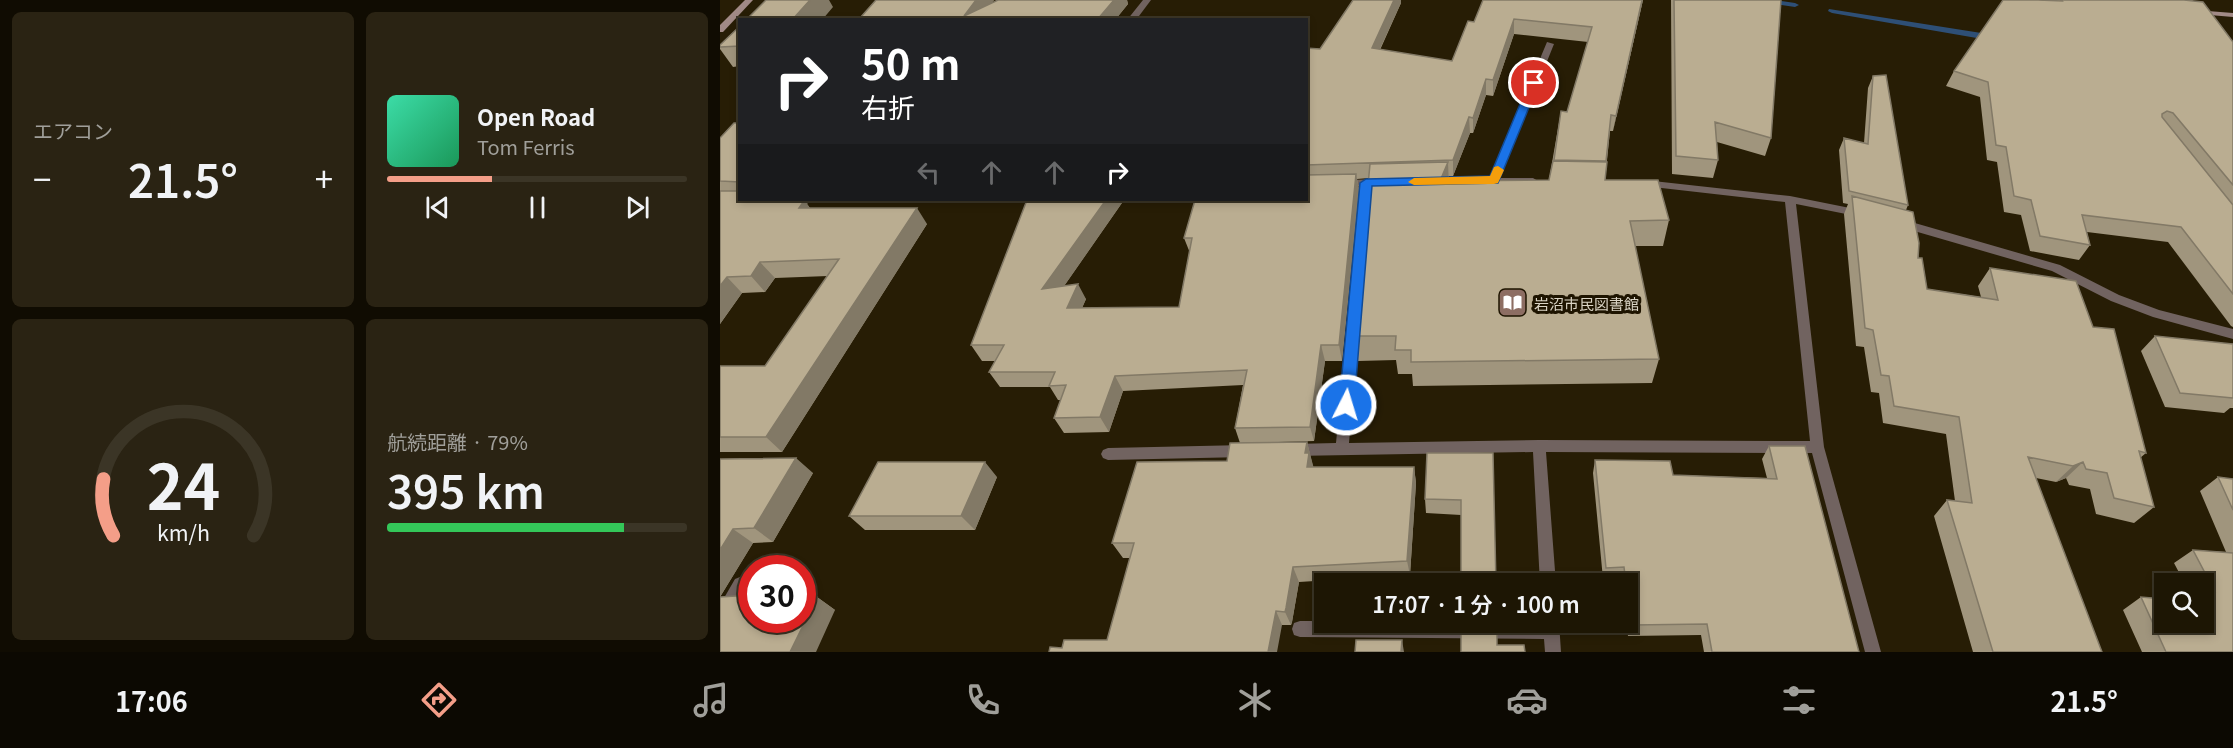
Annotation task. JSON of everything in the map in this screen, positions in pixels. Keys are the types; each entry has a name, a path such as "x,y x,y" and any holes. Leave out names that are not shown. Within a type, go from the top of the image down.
{"street":[{"path":"720,30 749,0"},
{"path":"1133,18 1147,0"},
{"path":"2188,11 2233,15"},
{"path":"1494,180 1550,44"},
{"path":"1424,182 1541,181"},
{"path":"1330,184 1401,182"},
{"path":"1342,449 1366,183"},
{"path":"1633,183 1661,183 1790,199 1882,218 2055,268 2115,298 2157,314 2233,334"},
{"path":"1790,199 1817,447 1873,652"},
{"path":"1539,446 1547,573"},
{"path":"1277,450 1539,446 1817,447"},
{"path":"1108,454 1255,451"},
{"path":"720,621 738,588"},
{"path":"1300,629 1314,629"},
{"path":"1551,633 1553,652"}],"building":[{"path":"766,0 810,0 794,18 748,18"},
{"path":"876,0 976,0 964,16 998,0 1114,0 1099,18 860,18"},
{"path":"1353,0 1394,0 1372,48 1452,61 1468,21 1474,22 1483,0 1642,0 1616,116 1611,115 1606,161 1554,160 1561,111 1567,112 1592,27 1514,19 1493,80 1486,79 1473,118 1469,117 1453,160 1308,165 1308,48 1320,49"},
{"path":"1674,0 1781,0 1771,138 1715,122 1718,160 1676,156"},
{"path":"2003,0 2184,0 2203,2 2233,42 2233,185 2173,113 2167,111 2162,114 2162,117 2233,205 2233,294 2181,227 2082,215 2090,245 2040,236 2031,200 2014,196 2006,147 1996,145 1988,82 1954,71"},
{"path":"738,28 738,46 720,47"},
{"path":"1886,75 1908,205 1849,191 1844,138 1868,144 1873,76"},
{"path":"734,123 738,123 738,182 720,181 720,138"},
{"name":"岩沼市民図書館","path":"1553,161 1607,162 1605,180 1658,180 1669,220 1630,221 1659,359 1411,362 1411,350 1395,350 1396,336 1354,336 1370,164 1448,162 1440,181 1549,180"},
{"path":"1356,174 1339,345 1321,345 1310,427 1235,428 1247,370 1115,376 1100,417 1054,418 1066,385 1049,386 1055,372 989,372 1004,345 971,345 1027,201 1105,201 1042,289 1078,284 1067,308 1179,307 1192,238 1184,238 1195,201 1308,201 1308,175"},
{"path":"720,191 738,191 738,201 804,201 799,208 917,208 766,437 720,437 720,366 765,366 839,259 760,262 751,276 727,277 720,286"},
{"path":"1852,196 1913,212 1919,243 1918,258 1922,258 1927,289 1998,300 1990,268 2076,281 2093,327 2114,329 2146,453 2139,451 2154,507 2114,498 2107,473 2086,469 2083,462 2073,466 2028,457 2102,652 1993,652 1947,500 1972,503 1959,417 1894,406 1889,376 1881,375 1873,330 1865,328"},
{"path":"2155,336 2233,344 2233,398 2180,393"},
{"path":"1307,442 1305,453 1309,453 1307,467 1414,467 1407,561 1293,567 1285,612 1276,611 1268,652 1049,652 1050,647 1062,648 1064,640 1107,640 1134,543 1112,543 1137,462 1227,461 1230,443"},
{"path":"1769,446 1805,446 1859,652 1712,652 1707,624 1638,625 1638,573 1625,573 1624,567 1606,568 1595,460 1670,461 1673,475 1777,479"},
{"path":"1427,453 1493,453 1496,573 1461,573 1461,500 1425,499"},
{"path":"796,458 754,528 733,529 720,550 720,459"},
{"path":"878,462 985,462 961,516 849,516"},
{"path":"2218,477 2233,479 2233,510"},
{"path":"2193,550 2233,553 2233,652 2166,652 2157,633 2214,633 2214,573 2205,573"},
{"path":"738,596 738,633 799,633 790,652 720,652 720,597"},
{"path":"2141,597 2154,598 2154,626"},
{"path":"1461,633 1497,633 1497,645 1524,645 1525,652 1461,652"},
{"path":"1356,640 1402,640 1401,652 1355,652"}],"waterway":[{"path":"1778,2 1795,5"},
{"path":"1832,11 1994,38"}],"slow traffic":[{"path":"1414,182 1494,180 1498,170"}],"place":[{"name":"岩沼市民図書館","path":"1513,303"}],"route":[{"path":"1346,405 1366,183 1494,180 1534,83"}]}
